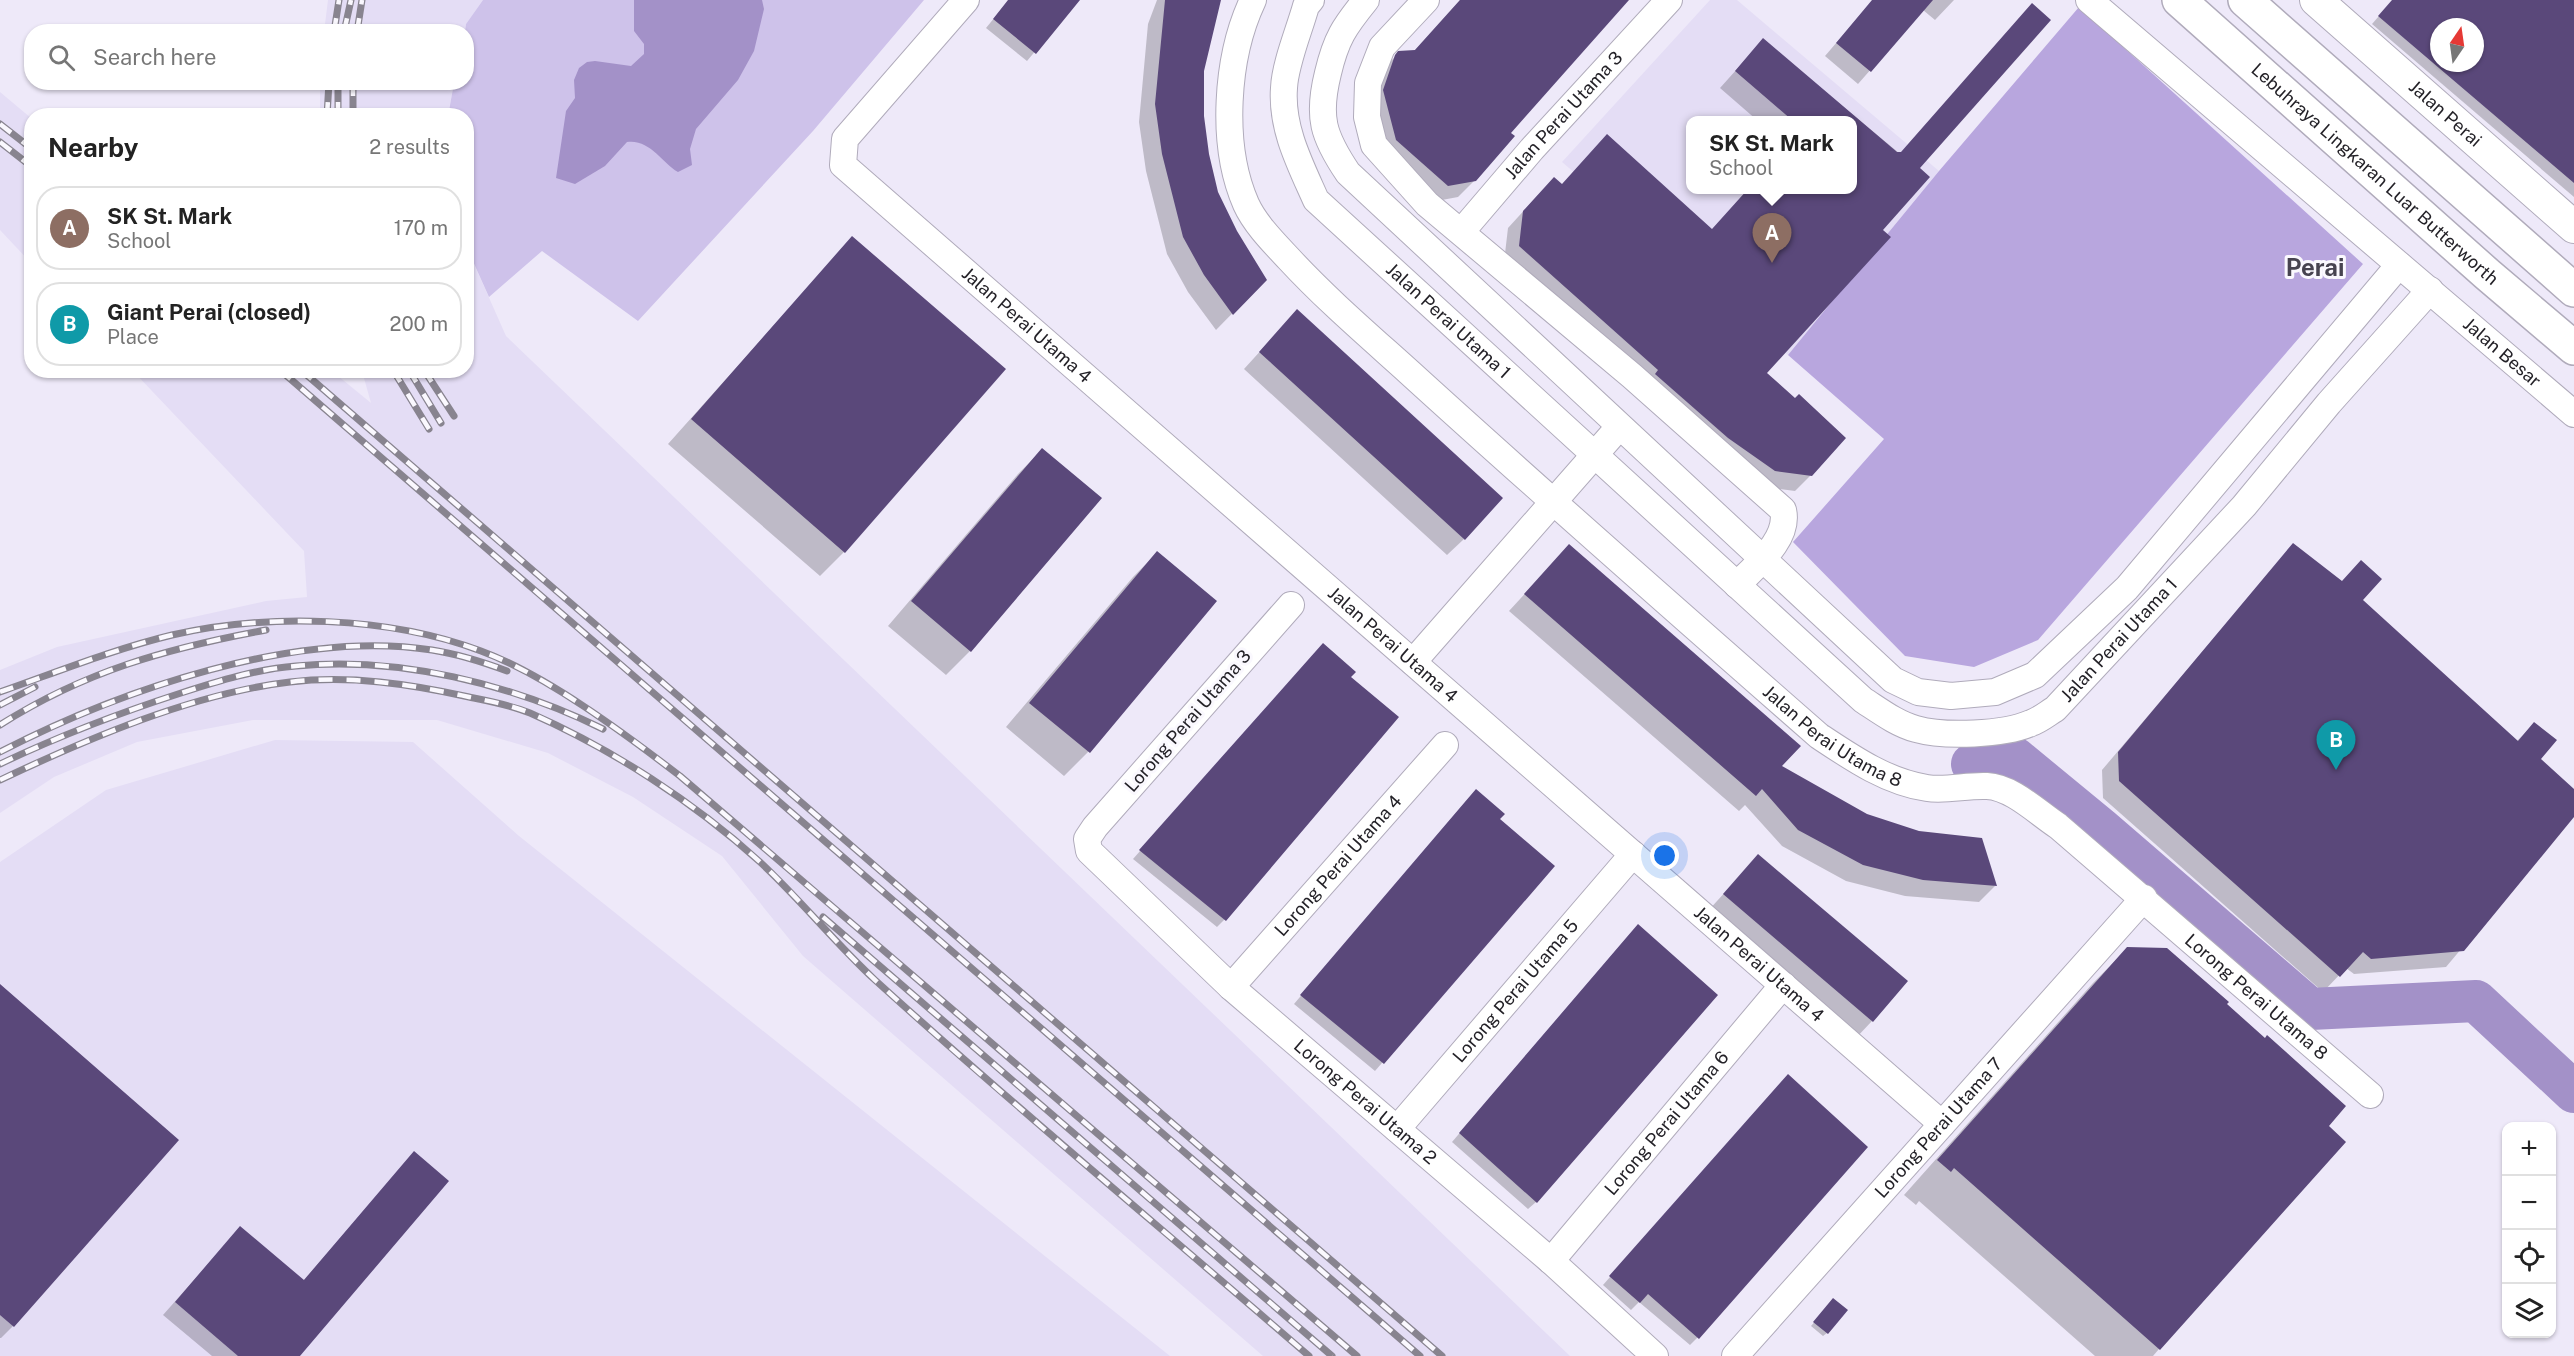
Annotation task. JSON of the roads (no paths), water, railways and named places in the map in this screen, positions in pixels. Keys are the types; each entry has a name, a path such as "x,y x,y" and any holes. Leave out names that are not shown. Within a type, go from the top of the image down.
{"highway":[{"name":"Lebuhraya Lingkaran Luar Butterworth","path":"2179,0 2487,274 2574,348"},
{"path":"2245,0 2574,290"}],"street":[{"name":"Jalan Perai Utama 4","path":"966,0 845,139 843,165 1942,1124"},
{"path":"1253,0 1244,19 1232,62 1230,112 1236,171 1247,205 1272,241 1312,284 1552,502"},
{"name":"Jalan Perai Utama 1","path":"1366,0 1348,21 1334,45 1321,97 1322,122 1332,150 1348,173 1893,680 1918,692 1951,696 1995,692 2015,686 2035,675 2127,588 2399,265"},
{"path":"1426,0 1382,47 1368,83 1367,117 1374,145 1427,204 1632,376 1783,510 1785,520 1782,532 1763,558 1737,585"},
{"name":"Jalan Perai Utama 3","path":"1461,231 1532,149 1669,0"},
{"name":"Jalan Besar","path":"2089,0 2574,414"},
{"name":"Jalan Perai Utama 1","path":"1305,2 1283,86 1284,118 1293,148 1316,200 1863,700 1892,719 1916,729 1938,733 2005,730 2031,723 2055,709 2228,523 2329,403 2430,290"},
{"name":"Jalan Perai","path":"2329,4 2574,227"},
{"path":"1413,662 1619,427"},
{"name":"Jalan Perai Utama 8","path":"1552,502 1827,742 1883,774 1927,788 1989,786 2009,793 2058,826 2144,898"},
{"name":"Lorong Perai Utama 3","path":"1087,839 1291,605"},
{"name":"Lorong Perai Utama 4","path":"1231,987 1445,745"},
{"name":"Lorong Perai Utama 2","path":"1087,839 1089,851 1231,987 1551,1261 1655,1356"},
{"name":"Lorong Perai Utama 5","path":"1397,1129 1634,855"},
{"name":"Lorong Perai Utama 8","path":"2144,898 2370,1095"},
{"name":"Lorong Perai Utama 7","path":"1735,1356 2144,898"},
{"name":"Lorong Perai Utama 6","path":"1551,1261 1783,985"}],"waterway":[{"path":"1972,764 2015,758 2310,1009 2476,1001 2574,1092"}],"railway":[{"path":"335,24 339,0"},
{"path":"346,24 351,0"},
{"path":"358,24 362,0"},
{"path":"327,108 329,90"},
{"path":"338,90 338,108"},
{"path":"353,90 353,108"},
{"path":"0,124 24,143"},
{"path":"0,142 24,161"},
{"path":"289,378 1420,1356"},
{"path":"310,378 1442,1356"},
{"path":"398,378 429,429"},
{"path":"414,378 441,423"},
{"path":"429,378 454,416"},
{"path":"0,692 150,641 209,628 248,623 287,621 368,625 445,639 506,661 584,706 680,776 1357,1356"},
{"path":"0,725 64,690 128,664 195,645 266,630"},
{"path":"0,752 99,707 154,687 210,670 267,657 324,648 379,646 432,650 507,671"},
{"path":"0,764 112,717 209,684 238,676 296,666 374,665 454,677 531,699 603,729"},
{"path":"0,780 105,734 179,707 216,696 290,682 312,680 380,682 447,692 530,713 591,743 651,778 735,840 775,876 875,980 1037,1123 1309,1356"},
{"path":"0,705 35,687"},
{"path":"823,917 1332,1356"}],"place":[{"name":"SK St. Mark","path":"1772,263"},
{"name":"Giant Perai (closed)","path":"2336,770"}],"district":[{"name":"Perai","path":"2315,268"}]}
